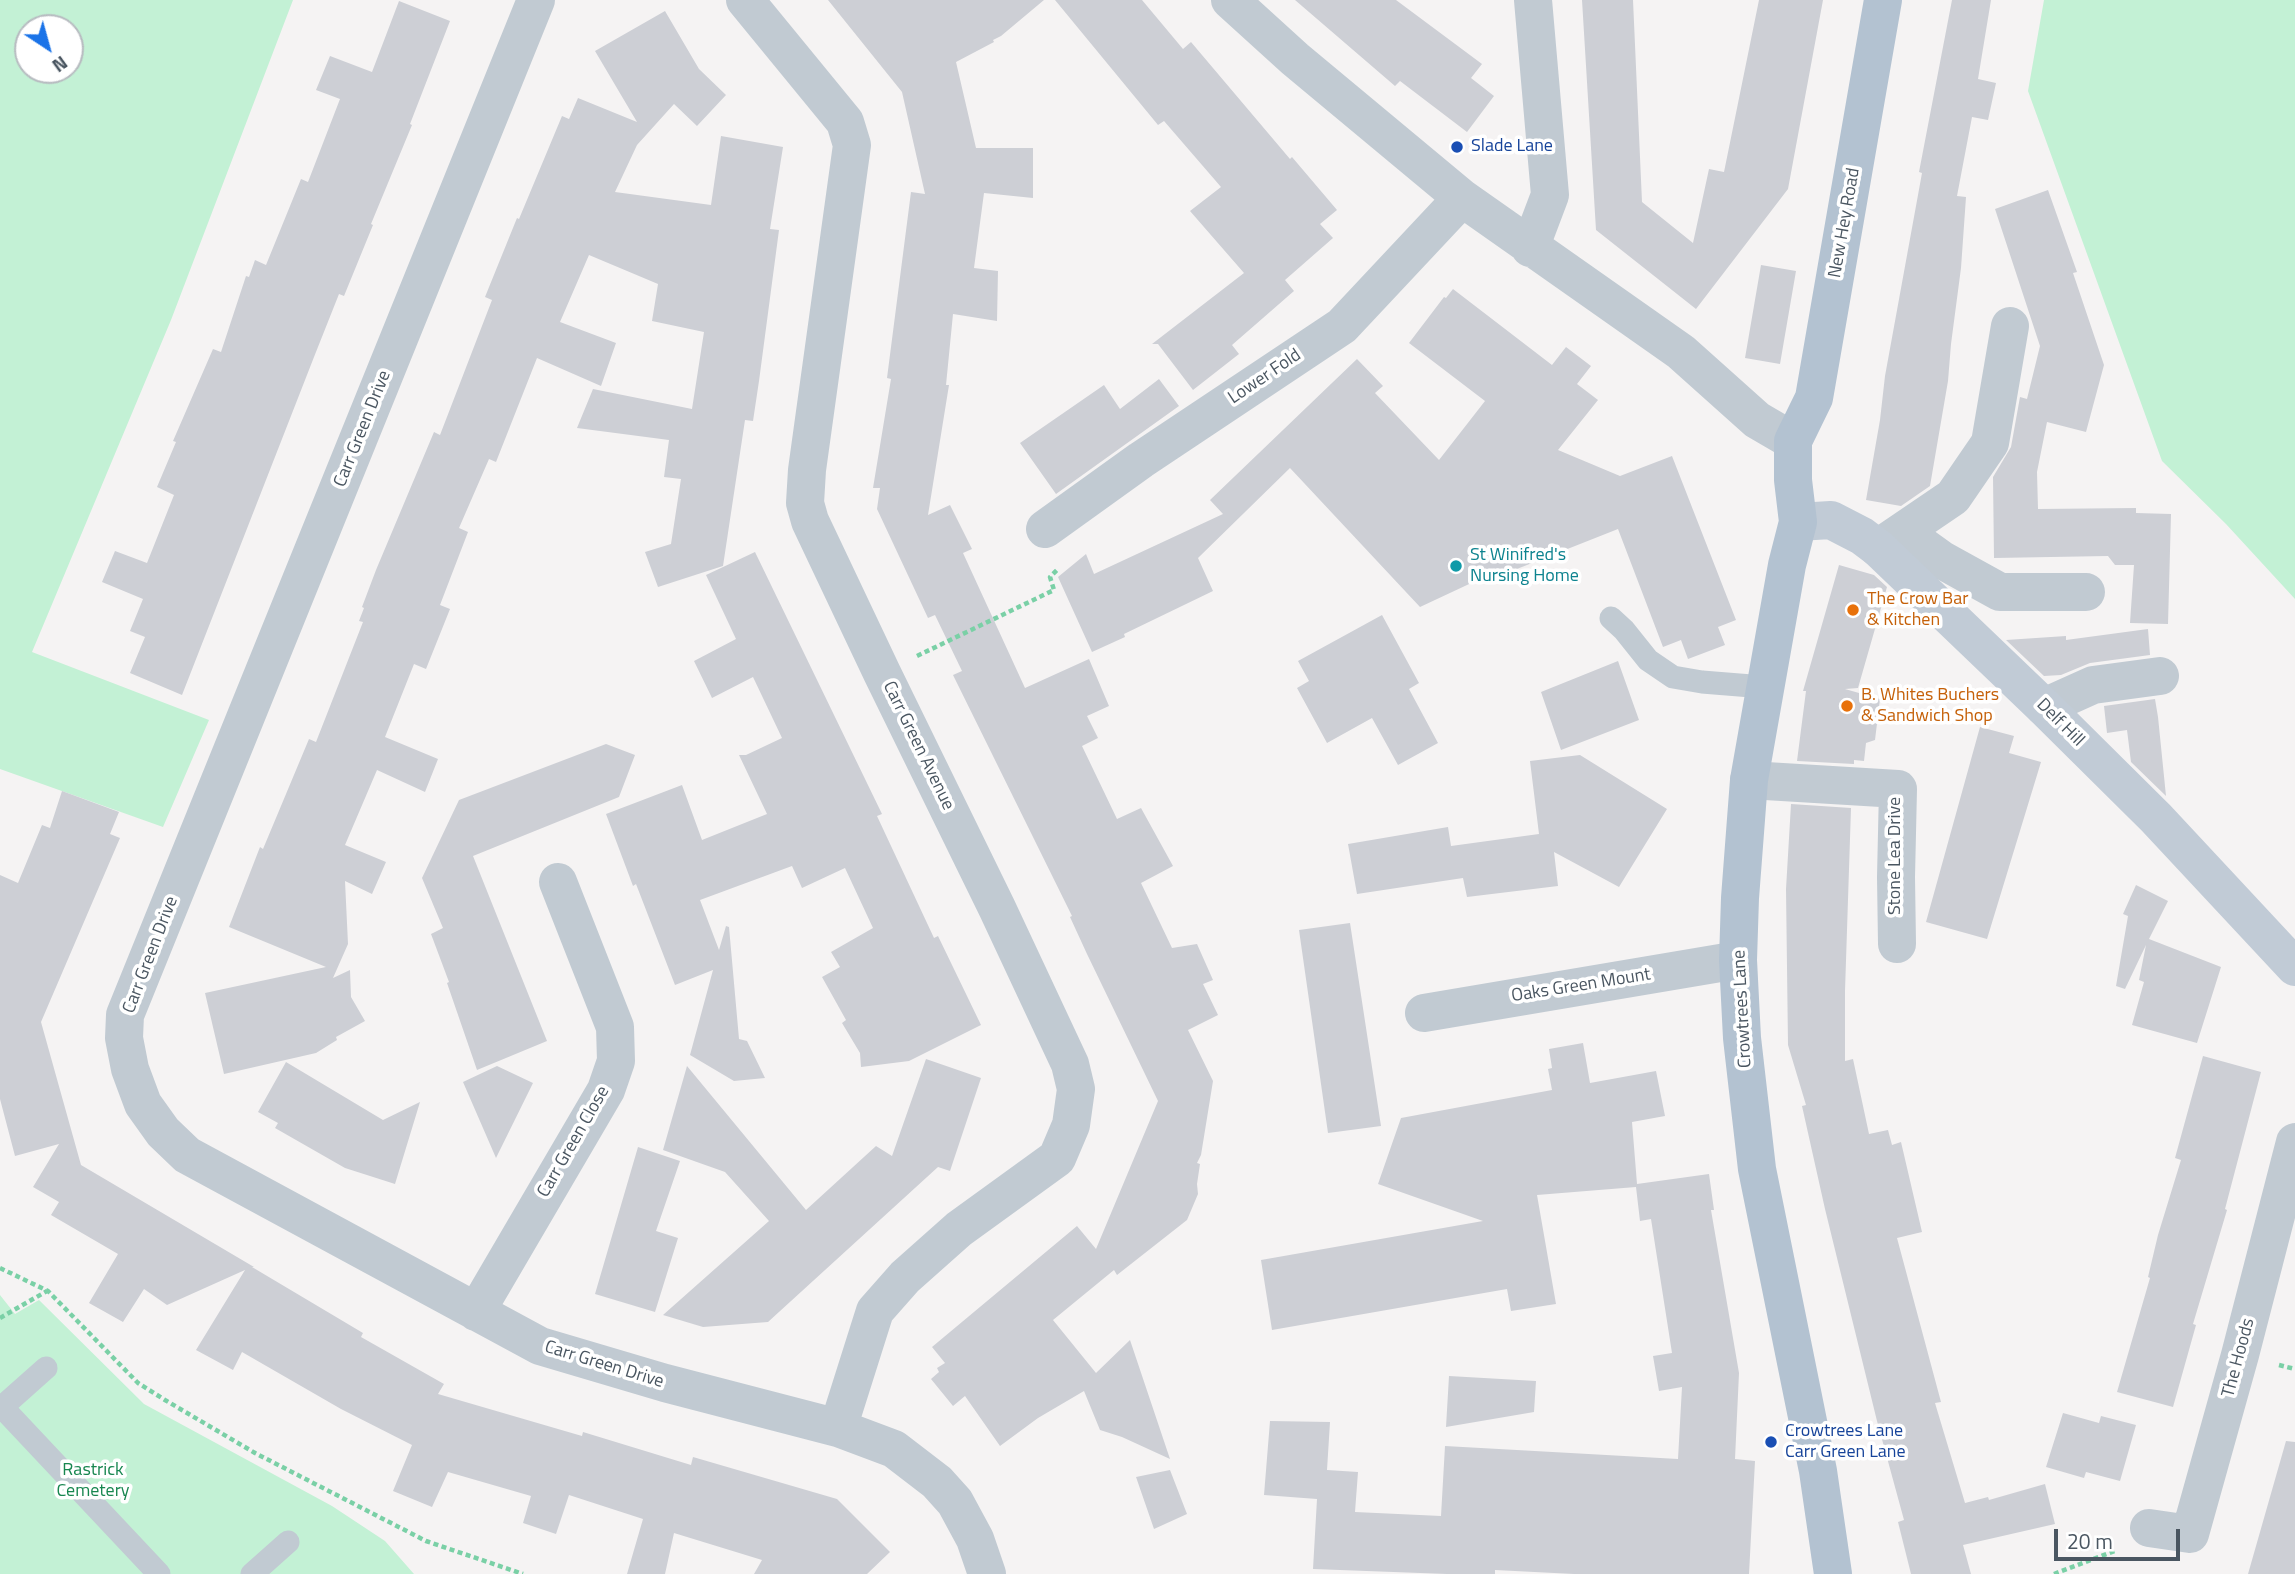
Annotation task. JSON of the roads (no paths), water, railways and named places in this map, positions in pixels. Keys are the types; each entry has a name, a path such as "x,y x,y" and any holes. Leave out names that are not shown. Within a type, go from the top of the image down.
{"main road":[{"name":"New Hey Road","path":"1793,442 1814,398 1883,0"},
{"name":"Crowtrees Lane","path":"1793,442 1793,480 1798,522 1787,565 1749,780 1738,960 1742,1038 1757,1169 1818,1471 1833,1574"}],"street":[{"name":"Carr Green Drive","path":"536,0 125,1014 124,1038 130,1069 143,1104 163,1132 187,1155 540,1346 665,1383 838,1428 894,1448 937,1482 955,1502 975,1539 987,1574"},
{"name":"Carr Green Avenue","path":"745,0 845,122 852,145 807,470 805,503 810,521 997,908 1070,1064 1076,1089 1071,1125 1056,1158 959,1229 905,1277 875,1311 838,1428"},
{"path":"1230,0 1295,59 1462,198 1681,352 1757,419 1793,442"},
{"path":"1530,248 1550,195 1534,0"},
{"name":"Lower Fold","path":"1045,529 1141,460 1342,326 1462,198"},
{"path":"1890,540 1953,497 1990,443 2011,326"},
{"name":"Delf Hill","path":"1798,522 1831,520 1862,536 1890,540 2044,707 2156,818 2295,967"},
{"path":"1890,540 1942,560 2000,592 2086,592"},
{"path":"2044,707 2093,685 2160,676"},
{"name":"Stone Lea Drive","path":"1749,780 1898,789 1897,944"},
{"name":"Carr Green Close","path":"476,1312 606,1090 616,1061 615,1027 558,882"},
{"name":"Oaks Green Mount","path":"1424,1013 1738,960"},
{"name":"The Hoods","path":"2150,1528 2190,1534 2295,1142"}],"lane":[{"path":"1611,618 1624,629 1648,660 1673,677 1765,687"},
{"path":"46,1368 1,1408 159,1574"},
{"path":"252,1574 288,1542"}],"place":[{"name":"Slade Lane","path":"1457,147"},
{"name":"St Winifred's Nursing Home","path":"1456,566"},
{"name":"The Crow Bar & Kitchen","path":"1853,610"},
{"name":"B. Whites Buchers & Sandwich Shop","path":"1847,706"},
{"name":"Crowtrees Lane Carr Green Lane","path":"1771,1442"}],"park label":[{"name":"Rastrick Cemetery","path":"93,1481"}]}
